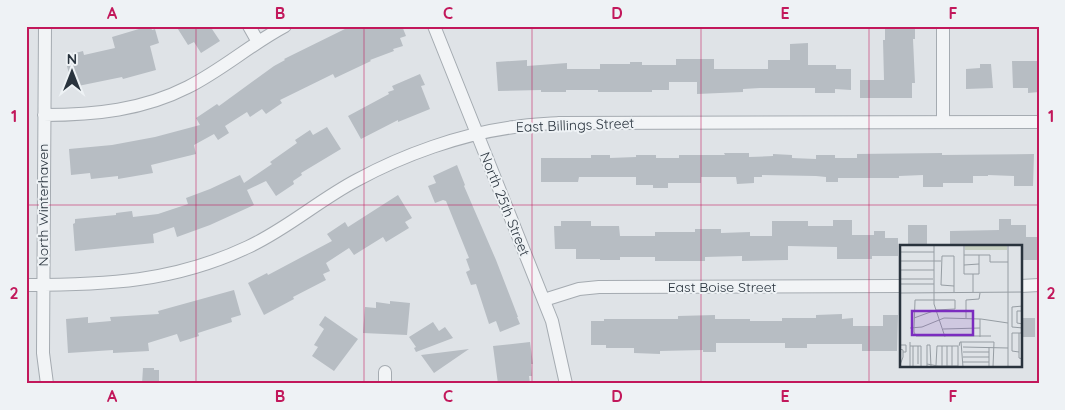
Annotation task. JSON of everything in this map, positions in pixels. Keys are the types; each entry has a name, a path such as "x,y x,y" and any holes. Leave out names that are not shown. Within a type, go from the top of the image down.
{"street":[{"name":"North Winterhaven","path":"45,26 43,359 47,384"},
{"path":"248,26 258,42"},
{"path":"44,115 104,113 148,104 189,87 285,26"},
{"name":"North 25th Street","path":"434,26 544,300 558,340 566,384"},
{"path":"943,26 943,122"},
{"name":"East Billings Street","path":"26,284 107,284 176,273 203,265 248,247 288,225 356,180 393,162 430,148 477,134 514,127 559,123 1039,122"},
{"name":"East Boise Street","path":"544,300 579,289 599,287 900,286"},
{"path":"1022,286 1039,286"}],"building":[{"path":"151,26 152,30 155,29 159,43 150,46 156,70 123,79 122,77 78,86 77,80 71,82 67,66 71,66 68,55 83,51 84,55 115,48 112,37"},
{"path":"176,26 210,26 220,41 201,53 194,42 188,45"},
{"path":"351,26 402,26 406,36 400,38 403,46 393,49 394,51 370,60 335,78 333,74 280,100 282,103 266,114 262,109 250,117 247,112 225,126 229,133 218,140 214,134 194,145 196,154 151,165 153,173 118,179 118,176 91,179 90,173 71,175 69,149 112,145 155,137 200,125 196,118 217,104 219,106 284,59"},
{"path":"885,26 915,26 915,39 913,39 915,83 912,83 912,98 860,98 860,80 884,80 883,40 885,40"},
{"path":"808,43 808,65 836,65 836,69 851,69 851,90 835,89 835,93 815,93 815,88 760,88 743,89 743,92 697,94 697,82 669,82 669,90 652,90 652,92 598,92 598,90 566,90 566,92 541,92 541,90 498,91 496,62 527,60 527,66 567,63 567,69 600,69 600,64 642,62 642,65 676,65 676,59 714,59 714,69 768,69 768,60 790,60 790,44"},
{"path":"1012,61 1038,61 1039,92 1028,93 1028,88 1013,88"},
{"path":"980,64 991,64 993,88 966,89 966,69 980,68"},
{"path":"420,74 425,85 421,86 430,109 398,122 398,120 361,139 348,116 389,94 388,92 394,90 392,86"},
{"path":"327,127 341,149 301,173 302,175 293,181 294,184 276,196 266,181 247,190 254,205 210,225 177,237 174,227 153,234 154,243 75,251 73,224 75,219 116,215 116,213 132,211 133,217 158,214 188,204 186,198 240,175 244,183 272,164 270,162 297,143 295,140 310,130 313,135"},
{"path":"724,153 749,153 749,157 773,156 773,154 792,155 792,158 816,159 816,155 835,155 835,158 857,158 857,154 1034,154 1033,186 1014,186 1014,176 988,175 973,176 973,183 943,183 943,187 923,187 923,175 899,176 899,178 838,178 838,182 826,182 826,177 762,175 762,177 754,177 754,183 737,184 736,177 701,177 701,183 668,183 668,188 653,188 653,185 636,185 636,177 579,177 578,182 541,182 541,158 591,158 591,155 610,155 610,158 656,155 656,158 679,158 679,155 725,155"},
{"path":"457,165 520,324 500,332 496,321 489,324 476,284 471,285 466,272 470,270 466,259 469,258 446,201 443,200 435,203 428,186 436,183 433,176"},
{"path":"398,195 412,218 405,222 409,228 386,242 383,237 354,255 349,248 326,263 330,271 323,274 326,280 264,315 248,283 267,273 268,275 332,241 327,234 345,222 348,227"},
{"path":"999,219 1011,219 1011,225 1026,225 1026,237 1038,237 1038,260 1022,260 1022,245 950,245 950,231 999,230"},
{"path":"833,220 852,220 852,235 874,235 874,231 885,231 885,238 898,238 898,256 872,256 872,259 837,259 837,247 788,246 788,260 742,261 742,256 705,257 705,261 655,261 655,257 620,257 620,260 600,260 576,259 576,249 555,249 554,226 561,226 561,221 591,221 591,226 619,226 620,236 655,236 655,232 695,232 695,229 721,229 721,233 750,232 750,236 772,236 772,221 808,221 808,226 833,226"},
{"path":"908,225 927,225 927,245 908,245"},
{"path":"234,290 241,315 231,318 232,322 198,333 199,336 180,342 177,334 148,343 149,351 113,353 113,350 68,353 66,319 88,317 88,323 111,321 110,317 159,314 158,311"},
{"path":"390,301 410,303 407,335 363,333 365,307 376,308 376,302 390,304"},
{"path":"842,314 842,319 853,318 853,326 883,326 883,315 898,315 897,351 862,351 862,344 807,344 807,348 785,348 785,343 716,343 716,352 703,352 703,350 660,351 660,354 634,353 634,348 606,348 606,345 591,345 591,321 604,321 604,319 678,319 678,316 715,315 715,319 782,321 782,318 816,318 816,315"},
{"path":"325,316 358,339 334,371 312,356 318,347 314,345 324,329 319,325"},
{"path":"1022,318 1035,318 1035,337 1022,337"},
{"path":"433,322 439,331 445,327 453,338 416,352 414,348 416,347 409,337"},
{"path":"530,342 533,364 531,364 532,376 529,376 530,384 498,384 493,346"},
{"path":"469,349 434,373 421,355"},
{"path":"143,368 159,370 159,384 142,384"}]}
